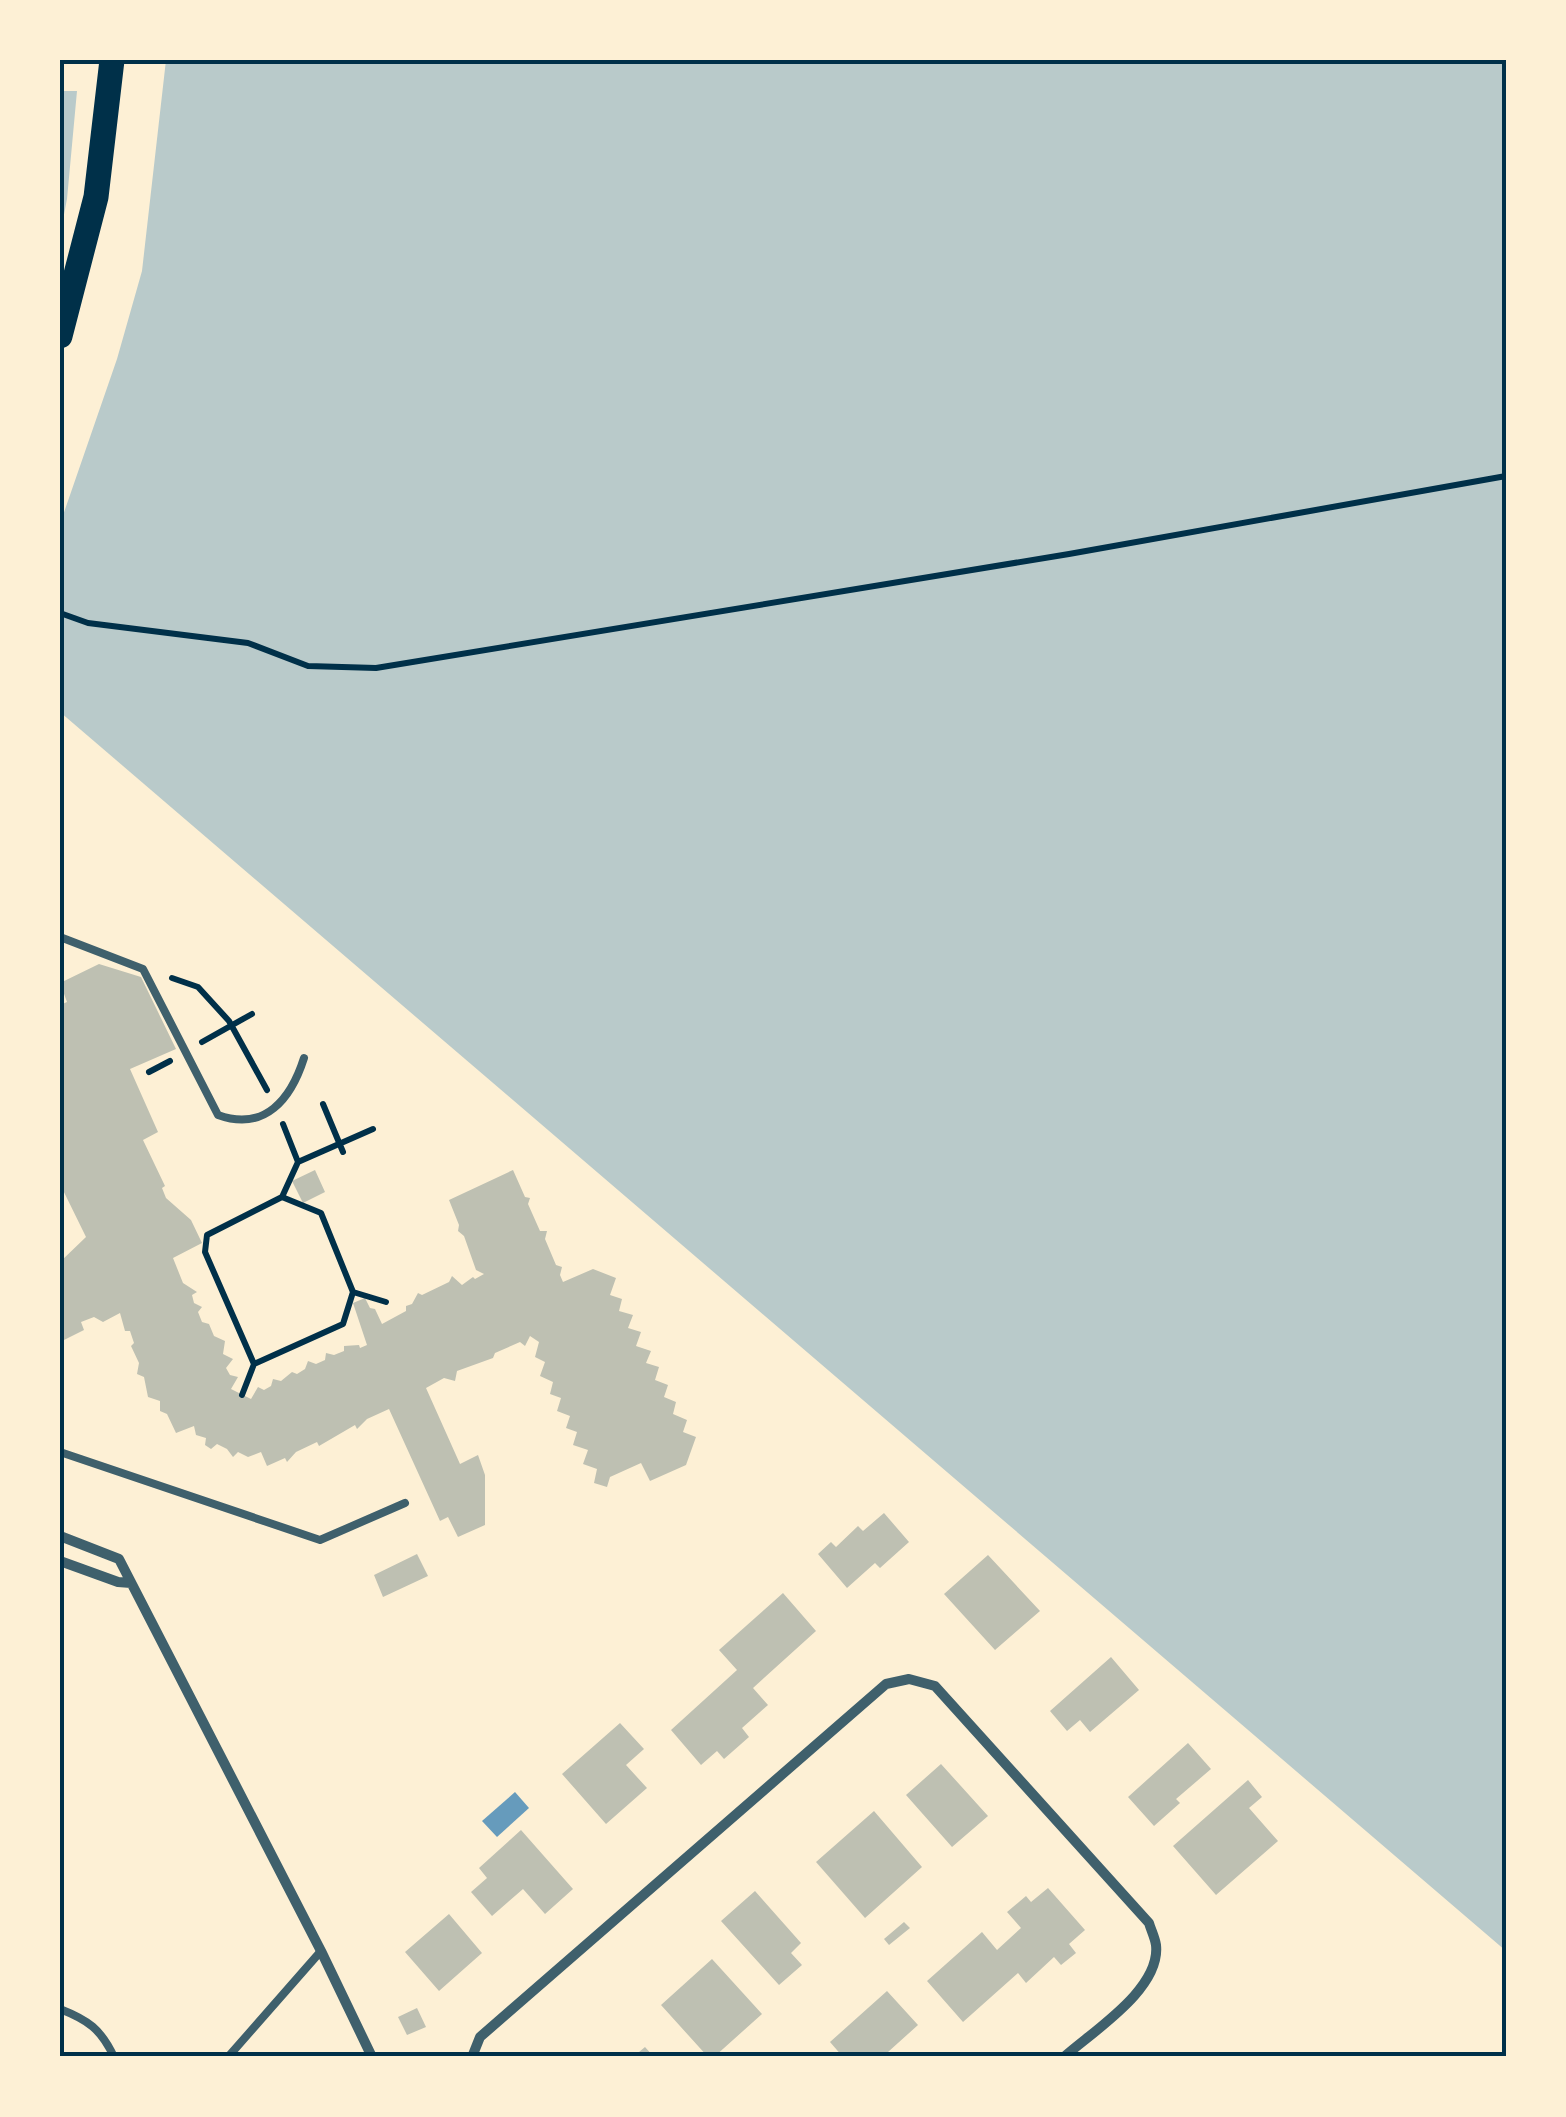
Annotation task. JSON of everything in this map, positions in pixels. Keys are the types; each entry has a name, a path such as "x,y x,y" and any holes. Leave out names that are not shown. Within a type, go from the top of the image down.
{"main road":[{"path":"60,336 96,198 112,60"}],"street":[{"path":"60,1536 119,1559 372,2057"},
{"path":"60,1560 118,1582 131,1583"},
{"path":"472,2057 480,2036 886,1684 910,1679 935,1686 1148,1922 1156,1947 1151,1974 1139,1992 1064,2057"}],"lane":[{"path":"60,937 142,969 218,1115 235,1121 268,1114 296,1085 304,1058"},
{"path":"60,1452 320,1540 404,1503"},
{"path":"228,2057 321,1951"},
{"path":"60,2009 80,2017 103,2034 114,2057"}],"path":[{"path":"60,612 88,623 248,642 308,666 376,668 1069,554 1506,476"},
{"path":"142,969 198,986 230,1020 276,1108 298,1162 282,1197 206,1235 205,1252 254,1364"},
{"path":"323,1104 341,1148"},
{"path":"298,1162 341,1148 372,1130"},
{"path":"242,1394 254,1364 343,1324 354,1292 321,1213 282,1197"},
{"path":"354,1292 386,1302"}],"shaded area":[{"path":"166,60 1506,60 1506,1951 60,712 60,524 117,359 142,271"},
{"path":"60,91 77,91 60,235"}],"water":[{"path":"515,1792 529,1808 497,1837 482,1821"}],"building":[{"path":"99,964 141,977 176,1049 130,1069 158,1132 143,1140 165,1186 162,1188 166,1198 191,1220 202,1243 173,1258 183,1283 197,1292 192,1295 194,1303 202,1307 198,1312 202,1322 209,1324 214,1336 225,1341 223,1354 233,1359 226,1368 230,1375 238,1377 231,1389 251,1399 258,1387 264,1390 273,1379 281,1381 292,1372 297,1374 308,1361 316,1364 325,1360 326,1353 344,1351 344,1346 367,1345 353,1303 365,1298 382,1324 406,1311 418,1293 422,1295 449,1282 452,1276 462,1285 484,1274 476,1270 449,1200 513,1170 525,1197 530,1198 528,1204 540,1231 547,1231 545,1239 556,1265 562,1267 563,1282 593,1269 616,1278 610,1295 622,1299 619,1311 633,1315 628,1328 641,1332 636,1346 651,1351 646,1363 659,1367 655,1380 668,1385 664,1397 676,1402 673,1414 687,1420 683,1432 696,1437 686,1465 650,1481 641,1463 610,1477 607,1487 594,1483 597,1469 583,1464 588,1450 573,1445 577,1432 566,1428 570,1416 557,1411 561,1398 550,1394 553,1382 540,1376 545,1362 535,1357 539,1342 530,1336 525,1346 520,1342 495,1353 493,1358 457,1371 455,1381 444,1378 426,1388 460,1464 478,1455 485,1475 485,1525 458,1537 448,1517 440,1521 389,1409 367,1419 357,1429 355,1425 319,1446 317,1442 296,1452 287,1462 285,1458 267,1466 261,1452 248,1457 238,1452 233,1457 217,1444 211,1449 205,1445 206,1438 196,1435 194,1426 176,1433 167,1414 160,1411 160,1401 148,1397 144,1377 137,1374 139,1363 131,1346 134,1343 130,1331 125,1331 120,1313 103,1322 94,1317 81,1322 84,1330 60,1342 60,1262 86,1237 60,1184 60,1005 67,1002 60,983"},
{"path":"315,1170 325,1192 303,1203 292,1181"},
{"path":"884,1513 909,1542 880,1568 875,1563 847,1588 818,1554 831,1542 836,1547 858,1526 863,1531"},
{"path":"417,1554 428,1576 383,1597 374,1575"},
{"path":"988,1555 1040,1611 995,1650 944,1594"},
{"path":"783,1593 816,1631 753,1688 768,1705 742,1728 749,1737 724,1759 717,1751 701,1765 671,1730 737,1670 719,1650"},
{"path":"1111,1657 1139,1690 1090,1732 1080,1720 1067,1731 1050,1711"},
{"path":"620,1723 644,1749 626,1765 647,1788 606,1824 562,1774"},
{"path":"1188,1743 1211,1769 1176,1799 1180,1803 1154,1826 1128,1797"},
{"path":"941,1764 988,1816 952,1847 906,1795"},
{"path":"1248,1780 1262,1797 1249,1808 1278,1841 1216,1895 1173,1846"},
{"path":"874,1811 922,1867 865,1918 816,1862"},
{"path":"521,1830 573,1889 545,1914 523,1889 492,1916 471,1892 487,1878 479,1868"},
{"path":"1048,1888 1085,1930 1069,1944 1076,1953 1061,1965 1054,1957 1026,1983 1018,1973 963,2022 927,1981 982,1932 997,1950 1021,1928 1007,1912 1026,1896 1031,1902"},
{"path":"755,1891 801,1943 791,1953 802,1965 779,1985 721,1921"},
{"path":"449,1914 482,1953 439,1991 405,1952"},
{"path":"904,1922 910,1928 889,1945 884,1939"},
{"path":"712,1959 762,2014 714,2057 708,2057 661,2005"},
{"path":"887,1991 918,2025 888,2052 893,2057 843,2057 830,2042"},
{"path":"417,2008 426,2027 407,2035 398,2017"},
{"path":"645,2047 654,2057 633,2057"}]}
